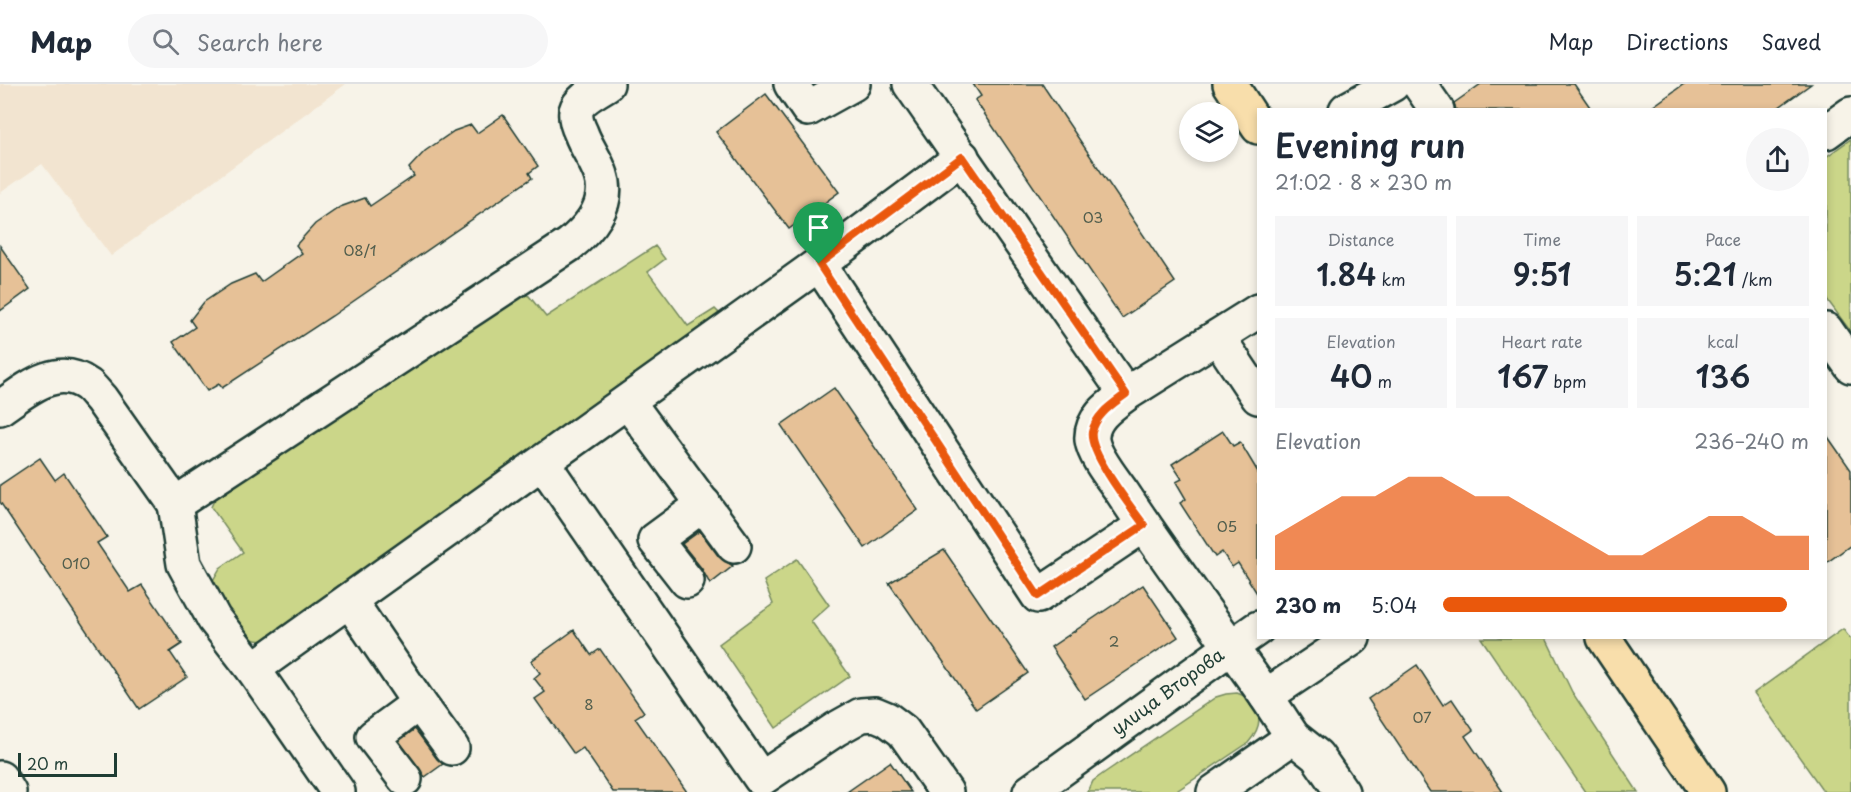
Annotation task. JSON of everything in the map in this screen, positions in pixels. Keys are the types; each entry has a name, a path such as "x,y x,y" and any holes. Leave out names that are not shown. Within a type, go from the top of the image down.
{"main road":[{"path":"1230,84 1257,125"},
{"path":"1605,639 1708,792"}],"street":[{"path":"175,504 585,232 601,207 604,190 601,175 577,124 576,110 582,102 607,84"},
{"path":"790,84 808,109 853,84"},
{"path":"910,84 1126,394"},
{"path":"1350,108 1393,84"},
{"path":"1419,84 1436,108"},
{"path":"1827,131 1851,114"},
{"path":"253,669 628,402 962,157"},
{"path":"819,264 1038,596 1144,525"},
{"path":"1257,312 1126,394 1104,411 1092,431 1092,442 1103,464 1231,647 1257,629"},
{"path":"1827,332 1840,365"},
{"path":"1218,337 1257,396"},
{"path":"2,403 36,383 54,376 73,377 89,385 175,504 184,564 214,619 253,669 338,792"},
{"path":"628,402 734,546"},
{"path":"543,463 762,778 844,724 861,715 875,714 887,719 903,731 946,792"},
{"path":"687,581 655,540 704,504"},
{"path":"350,601 452,748"},
{"path":"1266,696 1352,639"},
{"name":"улица Второва","path":"1044,788 1231,647 1293,737 1317,756 1342,792"},
{"path":"405,779 373,736 419,703"},
{"path":"1214,792 1293,737"},
{"path":"0,778 9,792"}],"shaded area":[{"path":"0,84 346,84 111,256 42,164 0,193"}],"green space":[{"path":"1851,139 1851,332 1827,299 1827,156"},
{"path":"655,246 665,259 648,272 688,326 715,309 721,315 269,640 255,640 247,637 234,625 211,584 220,568 243,552 211,507 216,496 523,294 529,296 546,317"},
{"path":"797,559 829,605 811,621 850,676 776,728 719,644 773,604 764,581"},
{"path":"1843,629 1851,640 1851,792 1824,792 1754,693"},
{"path":"1482,639 1546,639 1572,692 1638,792 1585,792"},
{"path":"1237,693 1252,702 1259,714 1259,721 1253,736 1248,743 1175,792 1088,792 1093,781 1216,697"}],"building":[{"path":"973,84 1042,84 1175,282 1122,318 975,100 981,96"},
{"path":"1481,84 1574,84 1591,108 1455,108 1454,103"},
{"path":"1684,84 1811,84 1778,108 1651,108"},
{"path":"766,94 839,192 789,229 716,132"},
{"path":"503,115 538,166 529,173 532,178 332,316 222,388 219,384 207,391 173,342 195,327 190,320 204,302 231,284 255,274 261,282 302,253 296,245 315,224 340,207 365,198 370,206 414,176 409,168 425,151 454,131 471,125 477,133"},
{"path":"0,246 30,289 0,311"},
{"path":"834,388 918,510 865,548 781,425"},
{"path":"1223,431 1233,446 1240,442 1257,470 1257,593 1238,563 1232,567 1222,552 1215,557 1180,503 1186,499 1176,482 1182,479 1172,464"},
{"path":"1827,435 1851,470 1851,545 1827,562"},
{"path":"40,458 55,480 64,473 107,537 97,543 130,592 142,585 182,644 170,652 187,677 139,709 0,502 0,485"},
{"path":"700,531 719,557 733,566 710,584 702,569 682,544"},
{"path":"944,550 1028,673 976,709 889,583"},
{"path":"1143,585 1178,637 1085,699 1051,647"},
{"path":"574,630 591,655 600,649 644,712 635,718 687,792 613,792 583,748 574,754 535,699 545,692 534,678 540,673 531,661"},
{"path":"1417,665 1443,705 1452,699 1473,730 1465,736 1503,792 1430,792 1368,699"},
{"path":"415,729 443,764 425,777 399,741"},
{"path":"890,762 911,792 847,792"}],"route":[{"path":"962,157 1126,394 1104,411 1092,431 1092,442 1103,464 1144,525 1038,596 819,264 962,157"}]}
